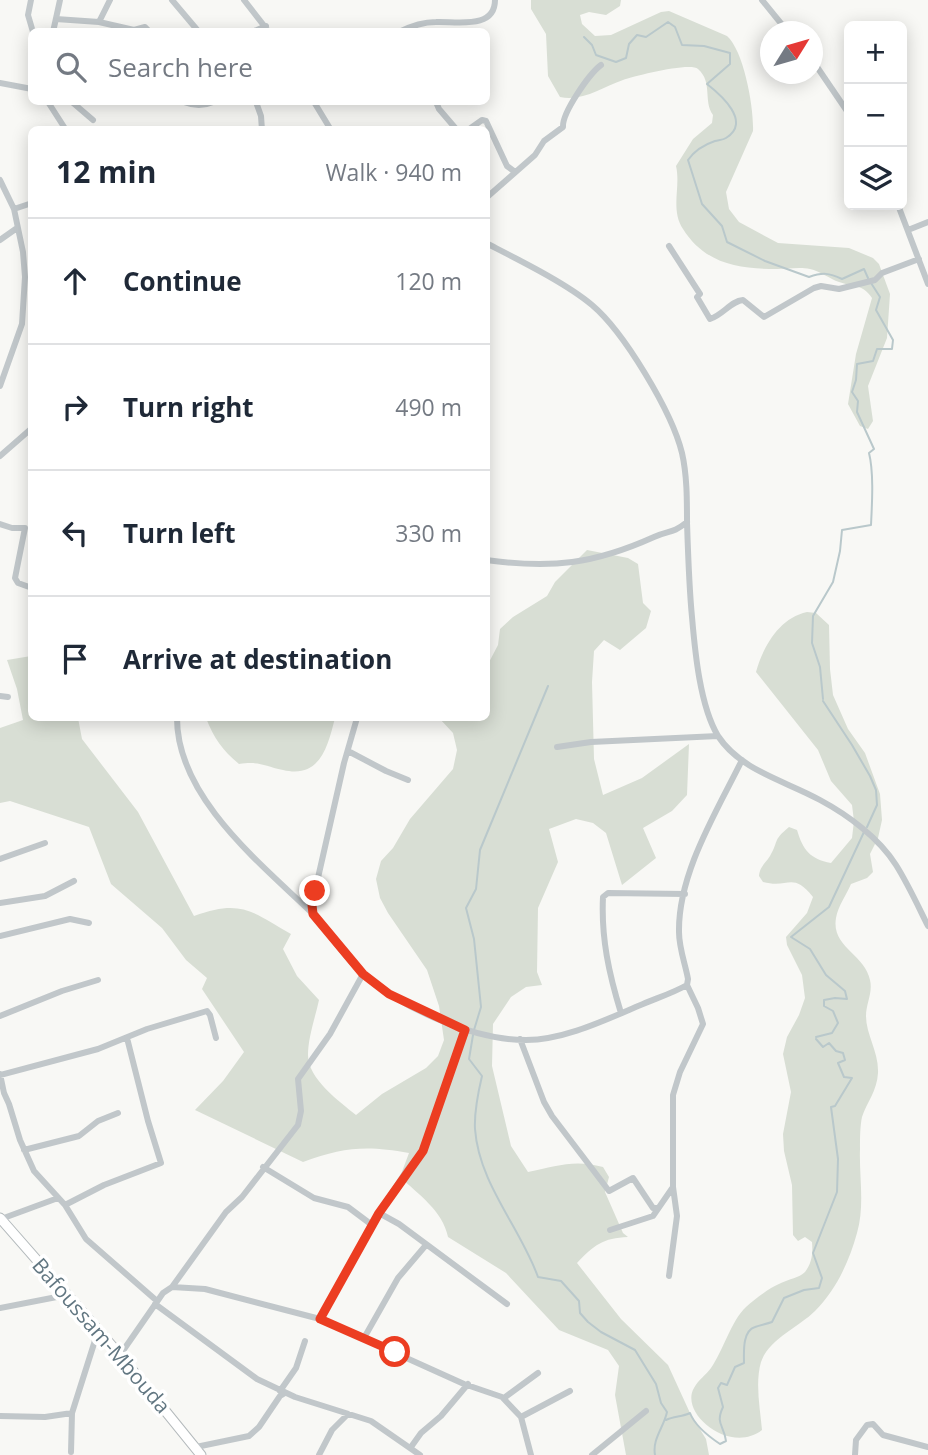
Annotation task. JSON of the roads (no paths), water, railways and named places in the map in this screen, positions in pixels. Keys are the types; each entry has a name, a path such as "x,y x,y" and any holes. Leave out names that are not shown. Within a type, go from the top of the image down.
{"highway":[{"name":"Bafoussam-Mbouda","path":"0,1219 120,1355 199,1451"}],"street":[{"path":"31,0 28,15 32,28"},
{"path":"54,28 60,0"},
{"path":"99,22 110,0"},
{"path":"172,0 196,28"},
{"path":"244,0 266,28"},
{"path":"414,28 438,21 466,24 492,13 495,0"},
{"path":"762,0 779,21"},
{"path":"57,19 99,22 125,28"},
{"path":"490,194 535,155 544,141 563,127 565,115 593,72 601,65"},
{"path":"823,76 844,107"},
{"path":"0,83 28,88"},
{"path":"49,105 63,126"},
{"path":"76,105 93,120"},
{"path":"257,105 262,126"},
{"path":"316,105 329,126"},
{"path":"437,105 454,126"},
{"path":"474,126 482,120 488,126"},
{"path":"490,130 507,166 514,172"},
{"path":"0,386 22,324 25,302 23,252 14,209 1,184"},
{"path":"14,209 28,204"},
{"path":"900,210 928,284"},
{"path":"908,230 928,222"},
{"path":"0,240 18,228"},
{"path":"490,245 593,305 650,381 669,419 682,453 687,497 694,638 705,700 718,736 742,760 821,800 848,817 895,863 928,926"},
{"path":"669,246 700,293 697,297 710,319 738,300 750,304 764,317 814,288 821,286 839,289 875,280 882,273 919,259"},
{"path":"0,358 10,361"},
{"path":"0,456 28,432"},
{"path":"490,561 550,565 597,559 659,535 675,532 687,522"},
{"path":"0,523 12,528 28,528 15,578 18,583 28,587"},
{"path":"0,696 8,697"},
{"path":"177,721 177,737 184,760 196,785 217,817 313,914 363,974 389,994 465,1030 520,1039 556,1036 621,1013 687,985"},
{"path":"313,914 312,905 356,721"},
{"path":"558,747 591,742 718,736"},
{"path":"348,751 408,780"},
{"path":"669,1276 677,1216 673,1187 673,1095 676,1082 703,1024 687,985 679,932 696,852 742,760"},
{"path":"0,859 45,843"},
{"path":"0,904 45,895 74,881"},
{"path":"621,1013 604,946 603,897 608,893 685,894"},
{"path":"0,936 70,919 89,923"},
{"path":"120,1355 163,1293 172,1287 226,1212 242,1196 298,1125 301,1111 298,1079 330,1034 363,974"},
{"path":"0,1016 98,980"},
{"path":"216,1038 210,1014 206,1011 147,1029 99,1049 0,1075 24,1150 34,1171 65,1205 79,1230 95,1249 156,1303 257,1379 283,1392 371,1421 420,1455"},
{"path":"320,1319 379,1213 423,1151 465,1030"},
{"path":"65,1205 104,1185 161,1163 127,1038"},
{"path":"520,1039 552,1116 609,1191 633,1178 653,1208 657,1208"},
{"path":"24,1150 79,1136 98,1121 118,1113"},
{"path":"263,1167 314,1198 348,1207 372,1225"},
{"path":"610,1230 653,1216 673,1187"},
{"path":"0,1219 58,1198"},
{"path":"379,1213 399,1224 507,1304"},
{"path":"364,1338 398,1278 426,1245"},
{"path":"172,1287 205,1289 320,1319 504,1398 521,1417 531,1455"},
{"path":"0,1308 67,1295"},
{"path":"71,1452 72,1413 99,1331"},
{"path":"199,1451 249,1436 259,1427 283,1392 305,1341"},
{"path":"504,1398 538,1373"},
{"path":"411,1447 468,1384"},
{"path":"521,1417 570,1391"},
{"path":"592,1455 646,1410"},
{"path":"0,1416 45,1417 72,1413"},
{"path":"319,1455 332,1430 348,1414"},
{"path":"856,1455 856,1440 867,1424 873,1424 883,1435 928,1447"}],"waterway":[{"path":"584,37 592,45 596,55 616,62 626,58 629,44 637,35 646,37 668,22 675,27 682,45 704,46 730,53 730,64 707,84 731,109 736,124 733,132 725,139 700,148 688,160 702,204 722,226 727,242 765,261 809,277 826,274 842,279 864,269 868,278"},
{"path":"823,699 820,667 812,643 813,616 833,582 842,530 871,525 872,479 869,453 874,449 857,412 858,401 852,392 857,364 873,361 877,349 892,349 893,340 876,310 880,297 871,283"},
{"path":"474,1030 481,1007 474,939 466,908 476,889 480,850 548,686"},
{"path":"823,701 852,745 876,790 877,805 867,827"},
{"path":"816,1037 832,1033 838,1023 833,1011 824,1006 824,1000 847,999 845,991 826,975 810,949 791,937 829,907 864,832"},
{"path":"473,1035 469,1059 482,1076 475,1129 478,1149 492,1187 538,1277 561,1281 579,1301 580,1313 588,1322 635,1350 656,1384 661,1403 667,1412 655,1444 655,1455"},
{"path":"666,1420 690,1413 711,1438 720,1444 726,1441 720,1421 723,1407 718,1388 721,1383 727,1385 735,1367 744,1363 748,1333 755,1327 772,1322 784,1298 804,1290 819,1288 822,1278 813,1253 837,1192 838,1159 831,1107 835,1106 852,1078 844,1077 838,1063 845,1060 843,1053 836,1051 829,1043 823,1047 816,1039"}]}
